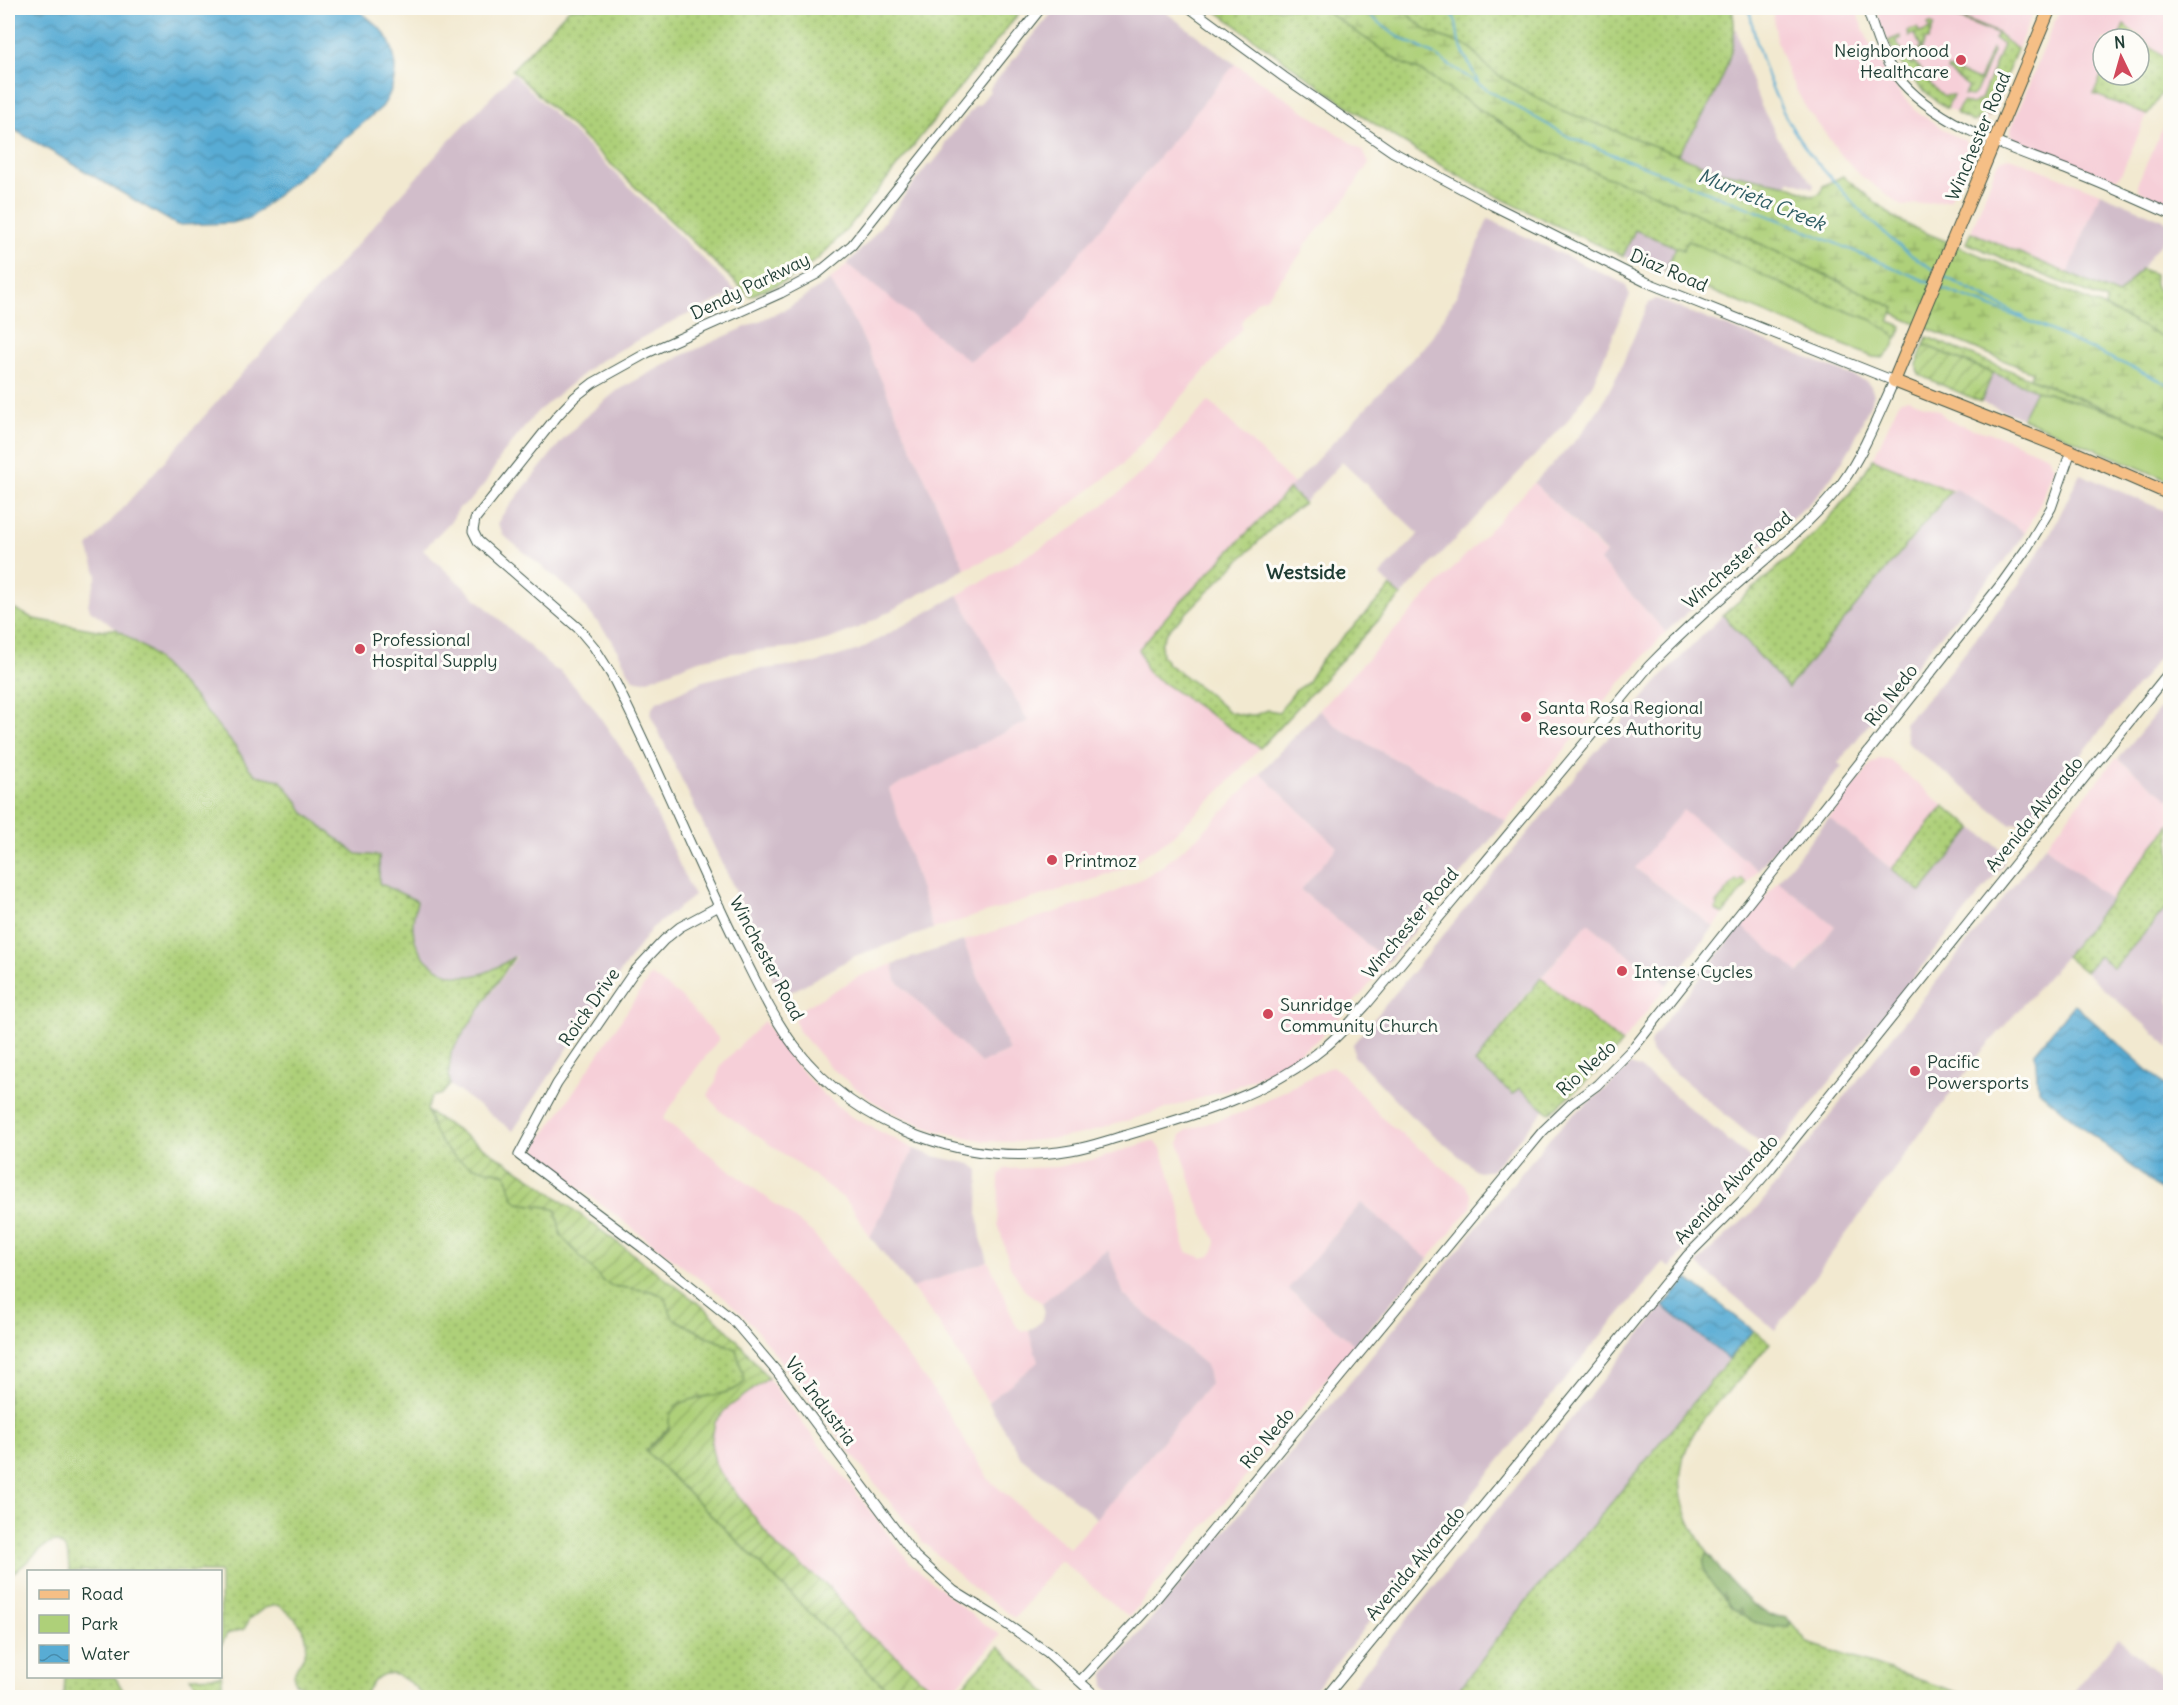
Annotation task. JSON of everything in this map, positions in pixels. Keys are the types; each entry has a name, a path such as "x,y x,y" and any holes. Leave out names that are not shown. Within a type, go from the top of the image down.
{"main road":[{"name":"Winchester Road","path":"1894,381 2050,8"},
{"name":"Diaz Road","path":"1894,381 2071,451 2170,494"}],"street":[{"name":"Dendy Parkway","path":"473,531 475,519 527,457 558,415 575,397 593,383 647,353 781,293 817,274 852,245 1041,8"},
{"name":"Diaz Road","path":"1190,8 1284,77 1393,152 1492,205 1646,282 1894,381"},
{"path":"1867,8 1874,33 1896,75 1945,117 1996,141 2125,193 2170,214"},
{"name":"Winchester Road","path":"473,531 478,541 578,628 594,647 626,702 719,906 773,1014 807,1061 824,1078 862,1108 921,1137 974,1152 1025,1155 1050,1153 1082,1148 1245,1096 1277,1080 1327,1046 1366,1005 1649,666 1688,627 1823,506 1840,485 1861,452 1894,381"},
{"name":"Rio Nedo","path":"1080,1681 1151,1605 1543,1131 1571,1104 1599,1083 1635,1046 2014,565 2051,508 2071,451"},
{"name":"Avenida Alvarado","path":"1325,1698 1687,1256 1744,1199 1771,1168 2170,670"},
{"name":"Roick Drive","path":"519,1155 557,1084 633,973 664,940 680,927 719,906"},
{"name":"Via Industria","path":"519,1155 634,1241 733,1320 778,1373 915,1556 954,1591 1047,1652 1098,1698"}],"shaded area":[{"path":"1056,8 1160,8 1235,64 1020,326 969,361 847,264 870,240 928,165 932,164 944,149 945,143 975,106 979,105 990,88"},
{"path":"1772,8 1857,8 1859,19 1871,47 1903,97 1918,112 1949,133 1966,141 1971,154 1950,200 1902,206 1860,175 1842,156 1806,108 1789,76 1777,41"},
{"path":"1877,8 2035,8 1988,119 1979,123 1941,104 1914,80 1893,52 1881,26"},
{"path":"2060,8 2170,8 2170,63 2151,46 2151,27 2124,25 2123,27 2091,27 2091,87 2097,87 2094,94 2147,115 2121,174 2117,178 2107,178 2017,141 2011,134 2011,129"},
{"path":"1736,28 1747,69 1761,106 1782,145 1814,185 1813,188 1789,180 1787,185 1722,172 1677,155 1698,125 1715,90 1729,57"},
{"path":"1235,64 1363,151 1369,163 1343,202 1304,246 1303,251 1266,298 1257,301 1241,322 1242,328 1123,464 1058,514 987,559 965,569 860,332 830,280 847,264 969,360 1020,325"},
{"path":"513,74 737,292 667,324 596,363 537,412 502,455 485,483 470,501 459,508 452,520 423,550 553,668 561,672 591,704 634,767 694,896 652,928 590,1015 513,1131 450,1085 451,1052 517,956 482,974 464,977 444,972 425,961 413,928 416,901 379,883 357,854 303,812 299,803 280,780 256,775 237,749 149,651 90,610 88,604 97,575 88,547 448,142"},
{"path":"2170,112 2170,207 2141,192 2138,182"},
{"path":"2012,158 2100,193 2068,274 1971,232 1996,166 2002,159"},
{"path":"2100,193 2170,223 2170,230 2118,295 2068,274"},
{"path":"1488,219 1625,284 1630,295 1593,383 1566,423 1401,596 1380,575 1419,534 1342,462 1304,503 1289,489 1430,340 1456,296"},
{"path":"1634,230 1676,247 1665,272 1623,256"},
{"path":"830,280 860,332 965,569 865,625 830,639 804,646 733,653 699,660 645,681 632,678 612,640 572,591 503,535 498,524 500,518 560,443 584,418 618,390 679,357 788,308"},
{"path":"1656,299 1866,381 1871,386 1874,395 1852,445 1817,496 1666,632 1600,561 1606,553 1534,483 1579,437 1602,404 1619,372 1646,308"},
{"path":"1993,373 2036,390 2022,418 1981,402"},
{"path":"1908,399 1938,410 1948,420 2000,436 2048,456 2054,468 2039,506 2025,532 1955,488 1951,491 1873,459 1898,404 1901,400"},
{"path":"1209,401 1294,484 1168,615 1139,649 1148,672 1260,748 1220,791 1169,839 1126,867 1105,876 933,929 889,789 1027,721 958,595 1063,535 1118,494 1150,465"},
{"path":"2080,474 2170,513 2170,644 2029,820 2010,824 1907,743 1904,723 1933,692 2018,585 2051,533"},
{"path":"1534,483 1606,554 1600,561 1666,632 1618,685 1506,821 1337,727 1319,710"},
{"path":"1955,488 2025,532 2014,550 1923,656 1838,763 1842,766 1758,870 1683,810 1635,868 1714,927 1667,985 1588,923 1519,1003 1475,1063 1513,1094 1518,1088 1545,1109 1492,1170 1478,1172 1410,1115 1354,1056 1353,1044 1590,758 1667,671 1723,615 1788,688"},
{"path":"958,595 1028,721 889,789 933,929 855,956 785,994 777,989 735,890 651,716 652,708 657,702 703,681 744,671 815,663 859,650"},
{"path":"2170,696 2170,800 2118,759"},
{"path":"1319,710 1337,727 1506,821 1388,962 1301,890 1337,847 1260,773"},
{"path":"1880,758 1888,759 1944,806 1892,869 1829,818 1871,764"},
{"path":"2116,758 2170,800 2170,825 2110,900 2045,846"},
{"path":"1260,773 1337,847 1301,890 1388,962 1320,1038 1289,1061 1236,1087 1087,1133 1018,1142 985,1141 934,1130 894,1113 871,1100 831,1068 799,1031 795,1021 802,1009 860,976 893,964 896,980 981,1063 1009,1051 963,941 1107,896 1134,883 1160,868 1201,834"},
{"path":"1683,810 1758,870 1714,927 1634,867"},
{"path":"1829,818 1920,892 1973,828 2002,850 2003,865 1779,1145 1763,1146 1656,1057 1651,1052 1650,1043 1741,926 1799,973 1835,926 1778,881"},
{"path":"2045,846 2110,900 2066,956 1978,1056 1775,1330 1697,1264 1758,1207"},
{"path":"1778,881 1835,926 1798,973 1741,926"},
{"path":"2170,904 2170,1047 2085,972 2099,955 2114,968"},
{"path":"1588,923 1667,985 1622,1043 1541,978"},
{"path":"963,941 1009,1051 981,1063 896,980 893,964"},
{"path":"651,975 681,997 719,1039 695,1070 663,1119 813,1233 936,1394 989,1480 1069,1548 1210,1384 1206,1365 1124,1295 1108,1250 1042,1303 1025,1291 1010,1266 998,1224 999,1176 1004,1169 1057,1167 1100,1158 1151,1141 1155,1142 1161,1148 1181,1211 1184,1246 1187,1252 1203,1258 1210,1256 1214,1251 1216,1241 1197,1202 1179,1143 1181,1135 1187,1130 1246,1111 1332,1066 1342,1073 1383,1119 1466,1186 1471,1194 1472,1206 1428,1259 1361,1203 1289,1290 1355,1345 1129,1617 1060,1560 1015,1618 979,1593 923,1542 875,1484 752,1324 727,1300 538,1156 536,1151 539,1141"},
{"path":"764,1021 790,1058 822,1093 850,1116 914,1149 870,1237 851,1206 843,1198 800,1165 719,1110 708,1095 721,1065"},
{"path":"1630,1065 1639,1068 1661,1084 1753,1161 1755,1172 1749,1182 1704,1226 1670,1268 1663,1263 1587,1352 1309,1697 1117,1697 1105,1685 1104,1675 1352,1380 1550,1138 1570,1117 1608,1087"},
{"path":"914,1149 933,1156 971,1164 979,1170 978,1216 981,1238 988,1261 912,1288 870,1237"},
{"path":"1361,1203 1428,1259 1355,1345 1288,1289"},
{"path":"1108,1250 1124,1295 1206,1365 1210,1384 1097,1518 1021,1457 988,1402 1038,1362 1029,1331 1042,1321 1044,1309 1042,1303"},
{"path":"988,1261 1014,1322 1023,1331 1029,1331 1038,1362 988,1402 938,1322 912,1288"},
{"path":"1663,1306 1728,1359 1593,1525 1530,1596 1452,1697 1343,1698"},
{"path":"768,1378 910,1563 969,1613 1000,1635 948,1697 940,1697 894,1654 863,1630 779,1549 716,1467 711,1444 715,1422 725,1410"},
{"path":"2118,1639 2170,1683 2170,1697 2069,1697"}],"green space":[{"path":"570,8 1023,8 848,228 819,258 786,281 750,296 512,70"},
{"path":"1212,8 1322,8 1401,63 1419,70 1536,146 1604,176 1655,194 1895,308 1889,321 1902,326 1897,338 1872,320 1816,300 1687,241 1683,250 1635,230 1623,256 1538,217 1482,188 1401,141 1329,93"},
{"path":"1322,8 1400,8 1429,32 1471,48 1484,64 1501,77 1553,107 1722,172 1787,185 1813,196 1821,193 1823,186 1843,176 1895,218 1912,227 2106,308 2170,341 2170,435 2030,378 2032,372 1893,314 1895,308 1655,194 1604,176 1536,146 1419,70 1401,63"},
{"path":"1400,8 1732,8 1734,28 1727,64 1714,96 1677,155 1553,107 1501,77 1484,64 1471,48 1429,32"},
{"path":"1938,8 1998,33 2017,49 1990,116 1986,115 1973,122 1956,112 1963,102 1972,104 1981,99 2003,45 1995,39 1997,34 1941,11 1938,15 1931,13 1930,9"},
{"path":"1928,24 1934,25 1920,54 1918,49 1921,48 1915,34 1909,36 1908,31 1917,28 1920,33 1930,29"},
{"path":"1900,36 1901,39 1896,42 1911,65 1914,63 1932,80 1929,83 1944,96 1953,95 1947,108 1920,87 1899,61 1888,41"},
{"path":"2151,47 2170,63 2170,81 2147,115 2094,94 2097,87 2151,87"},
{"path":"1992,49 1993,52 1976,92 1971,96 1964,95 1969,87 1947,70 1948,68 1979,80"},
{"path":"1971,232 2118,295 2141,269 2154,274 2158,289 2170,298 2170,341 2106,308 2107,301 1966,243"},
{"path":"1687,240 1816,300 1872,320 1897,338 1892,349 1883,358 1873,357 1665,272 1676,247 1683,250"},
{"path":"1927,337 2118,414 2036,390 1924,345"},
{"path":"1924,345 1993,373 1981,402 1919,375 1917,364"},
{"path":"2036,390 2118,414 2170,435 2170,481 2022,418"},
{"path":"1873,459 1951,491 1788,688 1723,615 1805,543 1858,483"},
{"path":"1289,489 1304,503 1280,520 1167,632 1161,644 1162,655 1168,664 1229,712 1255,715 1268,710 1279,712 1295,691 1307,683 1322,659 1391,587 1401,596 1260,748 1147,672 1139,649 1168,615"},
{"path":"13,608 34,619 97,630 116,629 149,651 194,697 256,775 280,780 299,803 303,812 357,854 379,856 379,883 417,901 413,922 415,941 427,961 436,968 457,976 469,976 490,971 514,957 451,1052 450,1085 442,1094 431,1097 427,1109 431,1123 469,1165 506,1174 518,1203 556,1210 561,1236 612,1286 651,1291 664,1296 673,1318 736,1349 745,1381 739,1388 729,1393 697,1398 646,1451 895,1697 423,1698 416,1688 404,1679 386,1674 375,1680 362,1697 321,1697 295,1683 294,1674 305,1652 306,1638 295,1619 278,1605 264,1608 250,1619 244,1629 227,1634 222,1644 222,1570 69,1570 66,1550 54,1542 42,1548 15,1572 8,1575 8,609"},
{"path":"1944,806 1973,828 1921,892 1892,869"},
{"path":"2170,825 2170,904 2114,968 2099,956 2085,972 2066,956"},
{"path":"1742,879 1747,884 1723,914 1715,910 1718,906 1716,904 1736,880 1739,882"},
{"path":"1541,978 1622,1043 1601,1068 1550,1113 1519,1088 1513,1094 1475,1063"},
{"path":"428,1112 534,1180 706,1309 737,1340 768,1378 725,1410 715,1422 711,1444 716,1467 779,1549 828,1586 863,1630 894,1654 940,1697 895,1697 646,1451 669,1429 670,1415 676,1406 686,1401 724,1393 745,1381 736,1349 673,1318 664,1296 651,1291 612,1286 603,1281 561,1236 556,1210 518,1203 513,1197 506,1174 473,1167 453,1156 437,1137"},
{"path":"1753,1330 1770,1343 1703,1419 1692,1436 1681,1470 1683,1503 1689,1520 1708,1553 1704,1561 1731,1608 1788,1627 1791,1622 1808,1643 1972,1697 1452,1698 1530,1596 1593,1525"},
{"path":"1708,1553 1721,1571 1752,1604 1769,1615 1787,1618 1791,1622 1788,1627 1756,1622 1746,1618 1735,1609 1709,1580 1704,1567"},
{"path":"999,1647 1051,1697 952,1697"},
{"path":"65,1678 116,1678 127,1697 61,1697 64,1693"},
{"path":"191,1678 222,1678 224,1697 206,1697"}],"water":[{"path":"8,8 356,8 381,29 389,42 395,60 394,80 382,107 250,218 232,223 177,225 8,126"},
{"path":"2074,1004 2170,1090 2170,1198 2038,1090 2035,1052"},
{"path":"1688,1279 1753,1330 1728,1359 1663,1306"}],"waterway":[{"name":"Murrieta Creek","path":"1360,8 1395,35 1433,54 1491,92 1569,137 1792,225 1930,283"},
{"path":"1449,8 1456,22 1459,43 1478,82"},
{"path":"1749,8 1763,64 1777,100 1807,150 1877,227 1911,255 1936,271"},
{"path":"1943,276 2023,317"},
{"name":"Murrieta Creek","path":"1938,287 2034,323 2170,385"}],"place":[{"name":"Neighborhood Healthcare","path":"1961,60"},
{"name":"Professional Hospital Supply","path":"360,649"},
{"name":"Santa Rosa Regional Resources Authority","path":"1526,717"},
{"name":"Printmoz","path":"1052,860"},
{"name":"Intense Cycles","path":"1622,971"},
{"name":"Sunridge Community Church","path":"1268,1014"},
{"name":"Pacific Powersports","path":"1915,1071"}],"district":[{"name":"Westside","path":"1306,571"}]}
